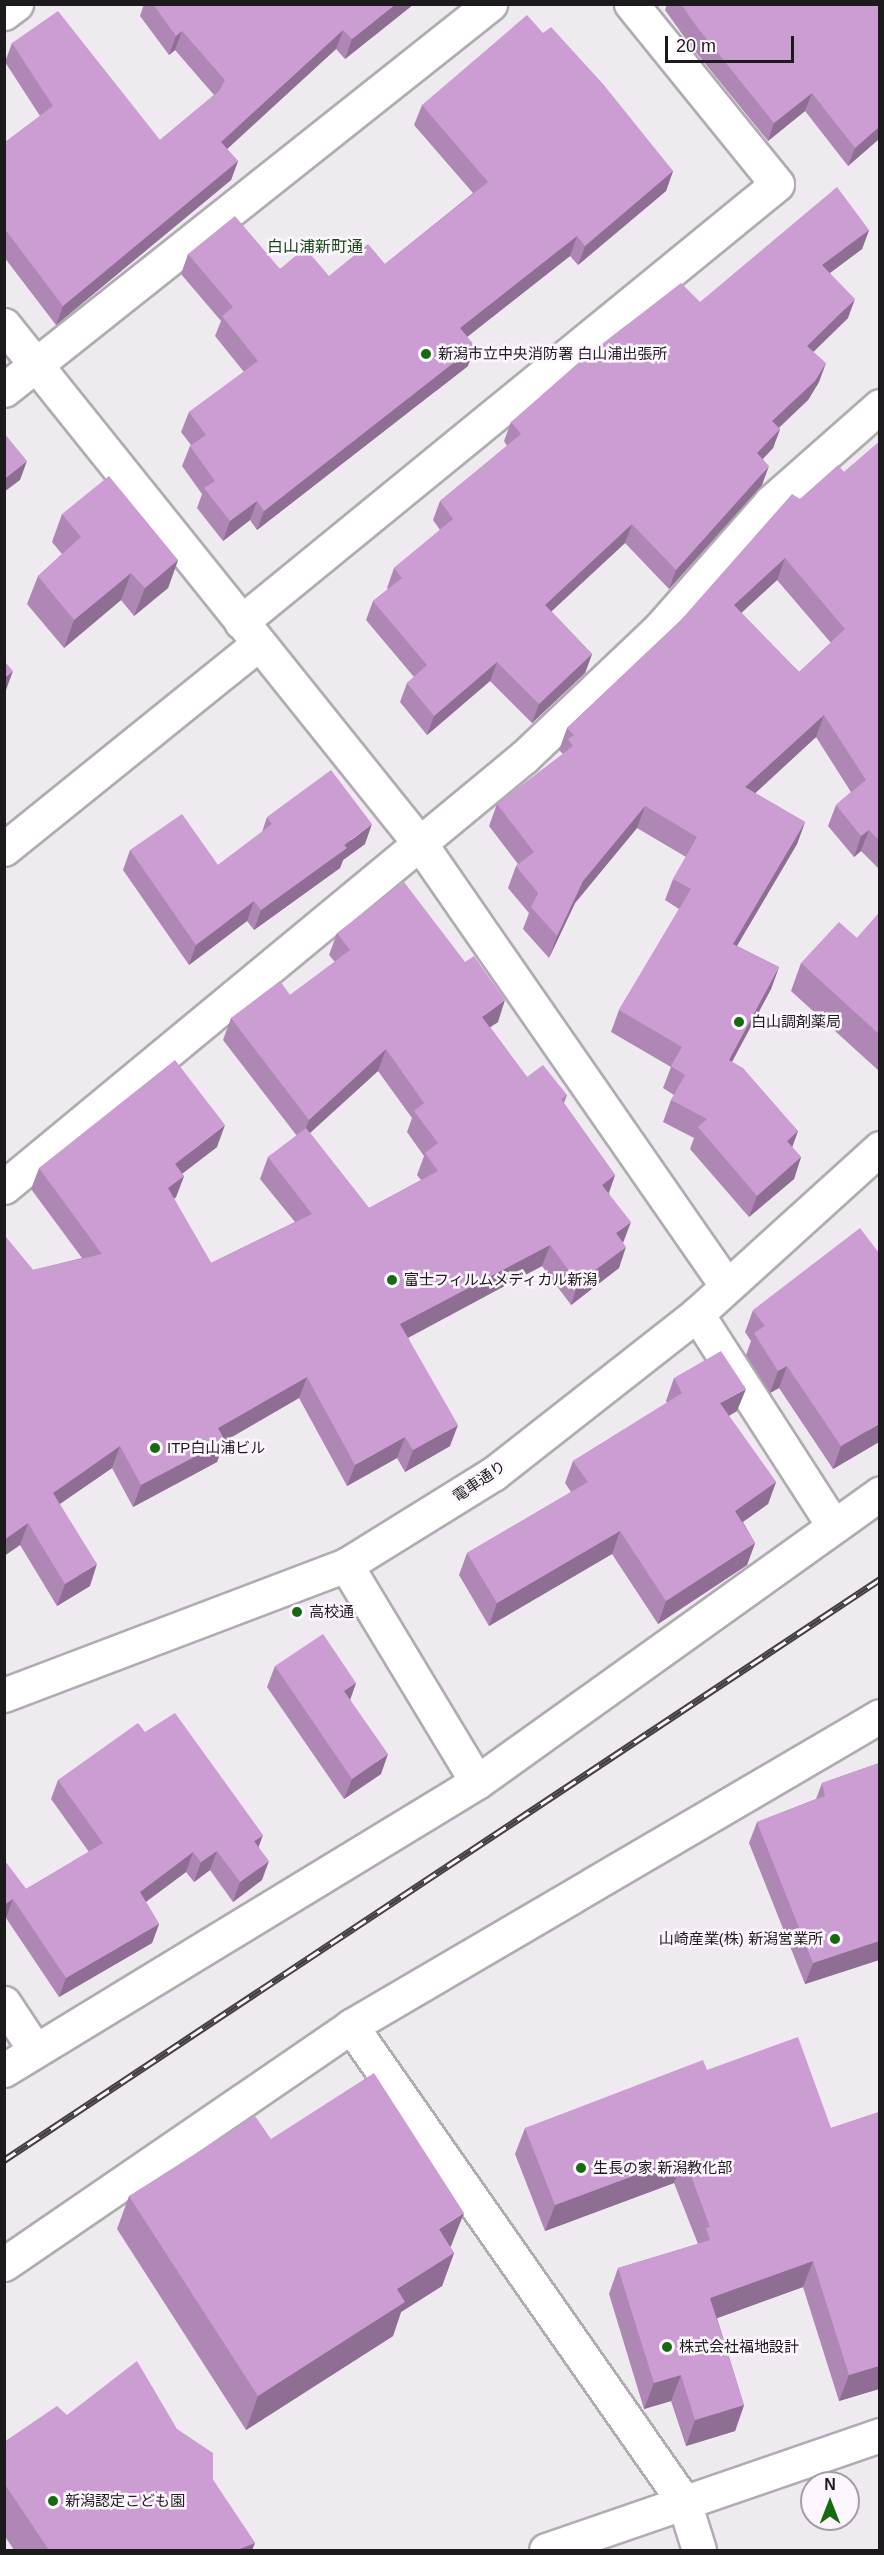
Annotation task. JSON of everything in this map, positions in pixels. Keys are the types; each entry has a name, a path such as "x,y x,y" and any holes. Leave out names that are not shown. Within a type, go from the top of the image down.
{"street":[{"path":"4,13 16,4"},
{"path":"4,390 490,4"},
{"path":"4,849 250,633 777,184 631,4"},
{"path":"4,325 421,845 726,1285"},
{"path":"4,1187 421,845 659,629 771,502 879,406"},
{"name":"電車通り","path":"4,1695 346,1565 493,1474 697,1314 726,1285 879,1148"},
{"path":"697,1314 832,1525"},
{"path":"4,2070 477,1782 879,1493"},
{"path":"346,1565 477,1782"},
{"path":"4,2264 351,2026 879,1716"},
{"path":"4,2002 35,2050"},
{"path":"351,2026 684,2502 699,2550"},
{"path":"546,2550 879,2435"}],"building":[{"path":"153,4 396,4 352,39 343,30 221,142 238,161 63,306 4,228 4,143 53,106 12,43 58,11 160,140 219,91 225,80 182,31 176,36"},
{"path":"681,4 879,4 879,127 855,148 812,93 774,123"},
{"path":"527,15 543,33 551,27 603,84 673,171 585,246 577,236 460,328 475,346 264,511 257,501 230,521 204,488 215,481 190,446 206,435 189,412 258,361 222,316 233,307 188,254 235,216 280,269 305,248 329,276 368,244 385,264 488,182 422,105"},
{"path":"837,187 869,230 822,265 855,299 807,346 826,363 815,381 772,421 780,429 757,453 769,466 676,570 632,524 545,605 592,654 539,704 497,662 434,716 407,683 427,665 373,601 402,578 394,568 453,519 440,501 521,434 511,422 585,357 681,283 700,302"},
{"path":"4,433 27,461 4,479"},
{"path":"879,442 879,840 869,830 861,836 836,805 866,780 824,715 745,787 805,822 733,944 779,967 729,1060 743,1068 798,1131 787,1141 801,1157 757,1196 698,1127 707,1119 671,1100 685,1075 671,1066 682,1047 619,1010 691,889 673,879 697,837 645,806 583,881 557,936 531,907 538,893 516,866 534,852 497,804 573,746 568,739 574,735 567,728 680,621 792,494 800,499 838,465 844,472","holes":["785,558 845,629 799,672 734,605"]},
{"path":"109,476 178,560 145,588 131,573 74,620 38,576 81,537 62,514"},
{"path":"4,661 13,671 4,678"},
{"path":"331,770 372,824 344,845 347,848 261,910 254,901 196,945 130,850 182,814 218,865 272,824 267,817"},
{"path":"404,882 465,962 474,956 505,1000 482,1017 527,1077 543,1065 567,1095 561,1099 615,1175 602,1185 631,1222 616,1233 626,1247 578,1283 550,1245 400,1324 458,1425 413,1450 405,1437 355,1465 307,1377 218,1428 225,1441 141,1485 120,1446 53,1493 97,1564 65,1584 28,1523 4,1540 4,1235 33,1270 102,1254 39,1168 175,1060 225,1125 175,1164 184,1176 168,1188 211,1263 312,1214 268,1157 306,1128 369,1208 438,1171 425,1153 438,1143 414,1111 424,1103 386,1049 309,1120 231,1018 280,981 290,995 350,950 337,933"},
{"path":"879,913 879,1034 801,963 839,922 857,938"},
{"path":"860,1228 879,1253 879,1424 841,1446 787,1366 778,1371 754,1333 765,1326 753,1310"},
{"path":"721,1351 746,1389 720,1403 776,1482 735,1511 755,1543 666,1601 620,1531 497,1603 467,1553 588,1482 573,1461 682,1393 674,1378"},
{"path":"323,1634 356,1683 344,1691 388,1754 352,1779 275,1666"},
{"path":"175,1713 263,1835 254,1841 269,1861 240,1882 217,1851 201,1862 193,1852 140,1892 159,1924 66,1978 13,1899 4,1905 4,1860 26,1889 103,1843 58,1780 138,1723 145,1732"},
{"path":"879,1763 879,1941 813,1963 757,1822 825,1796 822,1783"},
{"path":"798,2037 831,2128 879,2112 879,2366 849,2375 813,2261 710,2298 744,2405 695,2420 681,2375 654,2383 618,2268 710,2240 706,2228 710,2227 684,2157 555,2205 525,2128 703,2060 707,2070"},
{"path":"374,2073 464,2213 439,2229 454,2253 397,2289 405,2302 258,2396 129,2196 255,2116 271,2139"},
{"path":"137,2361 177,2429 213,2453 213,2480 255,2543 237,2550 49,2550 4,2483 4,2442 57,2406 67,2415"}],"railway":[{"path":"4,2160 880,1579"}],"place":[{"name":"新潟市立中央消防署 白山浦出張所","path":"426,354"},
{"name":"白山調剤薬局","path":"739,1022"},
{"name":"富士フィルムメディカル新潟","path":"392,1280"},
{"name":"ITP白山浦ビル","path":"155,1448"},
{"name":"高校通","path":"297,1612"},
{"name":"山崎産業(株) 新潟営業所","path":"835,1939"},
{"name":"生長の家 新潟教化部","path":"581,2168"},
{"name":"株式会社福地設計","path":"667,2347"},
{"name":"新潟認定こども園","path":"53,2501"}],"district":[{"name":"白山浦新町通","path":"315,247"}]}
